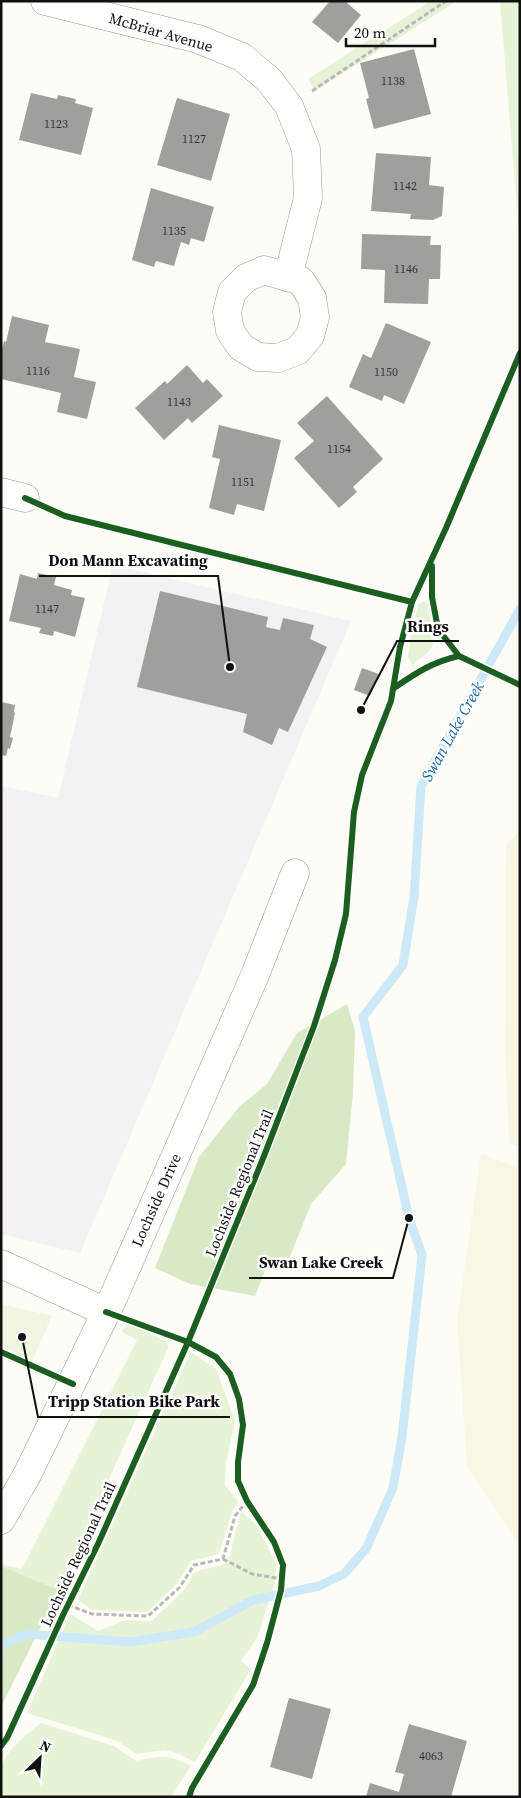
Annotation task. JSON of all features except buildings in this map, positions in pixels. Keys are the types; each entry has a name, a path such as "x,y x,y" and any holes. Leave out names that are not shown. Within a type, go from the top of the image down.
{"street":[{"name":"McBriar Avenue","path":"45,1 198,39 242,57 269,80 288,106 306,149 308,198 288,277"},
{"name":"Lochside Drive","path":"1,1520 27,1475 106,1312 255,975 295,873"},
{"path":"1,1264 106,1312"}],"path":[{"path":"288,106 446,1"},
{"path":"245,1497 252,1509"},
{"path":"222,1559 235,1516 245,1497"},
{"path":"67,1608 92,1614 148,1616 180,1587 194,1565 222,1559 252,1574 282,1578"}],"shaded area":[{"path":"113,565 351,621 80,1253 1,1234 1,786 58,798"},
{"path":"520,831 520,1147 509,1144 505,1051 506,845"},
{"path":"481,1154 520,1168 520,1546 467,1466 457,1321"}],"green space":[{"path":"431,1 457,1 315,91 308,79"},
{"path":"500,1 520,1 519,232"},
{"path":"424,601 428,604 433,642 428,652 413,666 408,657 411,633 418,605"},
{"path":"347,1004 355,1031 353,1093 346,1164 311,1204 289,1259 265,1271 255,1296 190,1284 155,1268 199,1157 239,1107 267,1084 297,1033"},
{"path":"1,1304 52,1316 28,1370 1,1358"},
{"path":"127,1322 167,1342 168,1348 59,1590 1,1566 1,1564 22,1569 137,1340 122,1332"},
{"path":"191,1352 216,1369 235,1421 226,1462 225,1485 238,1502 232,1511 219,1554 191,1561 176,1585 147,1612 92,1610 78,1600"},
{"path":"241,1511 258,1527 276,1564 275,1582 258,1636 241,1661 251,1669 195,1762 165,1750 136,1754 118,1741 27,1713 70,1614 98,1631 125,1620 152,1621 185,1589 194,1572 228,1563"},
{"path":"1,1566 59,1590 1,1707"},
{"path":"41,1723 114,1746 136,1761 164,1757 176,1759 191,1766 171,1797 1,1797 1,1773 5,1759 19,1742"}],"waterway":[{"name":"Swan Lake Creek","path":"1,1646 26,1634 130,1642 194,1632 253,1600 319,1586 344,1574 366,1549 393,1488 402,1437 422,1255 409,1218 363,1017 403,965 414,897 421,786 520,609"}],"cycle path":[{"name":"Lochside Regional Trail","path":"1,1746 7,1738 63,1615 98,1544 188,1342 264,1156 314,1026 335,960 346,914 354,812 362,775 391,701 400,647 412,602 446,528 520,353"},
{"path":"25,498 65,516 412,602"},
{"path":"432,566 432,597 438,629 459,656 520,685"},
{"path":"394,688 432,665 459,656"},
{"path":"106,1312 188,1342 216,1357 230,1374 239,1399 243,1425 238,1462 238,1481 247,1501 274,1542 283,1565 281,1590 267,1643 253,1685 192,1788 189,1797"},
{"path":"1,1352 73,1384"}],"place":[{"name":"Don Mann Excavating","path":"230,667"},
{"name":"Rings","path":"361,710"},
{"name":"Swan Lake Creek","path":"409,1218"},
{"name":"Tripp Station Bike Park","path":"22,1337"}]}
